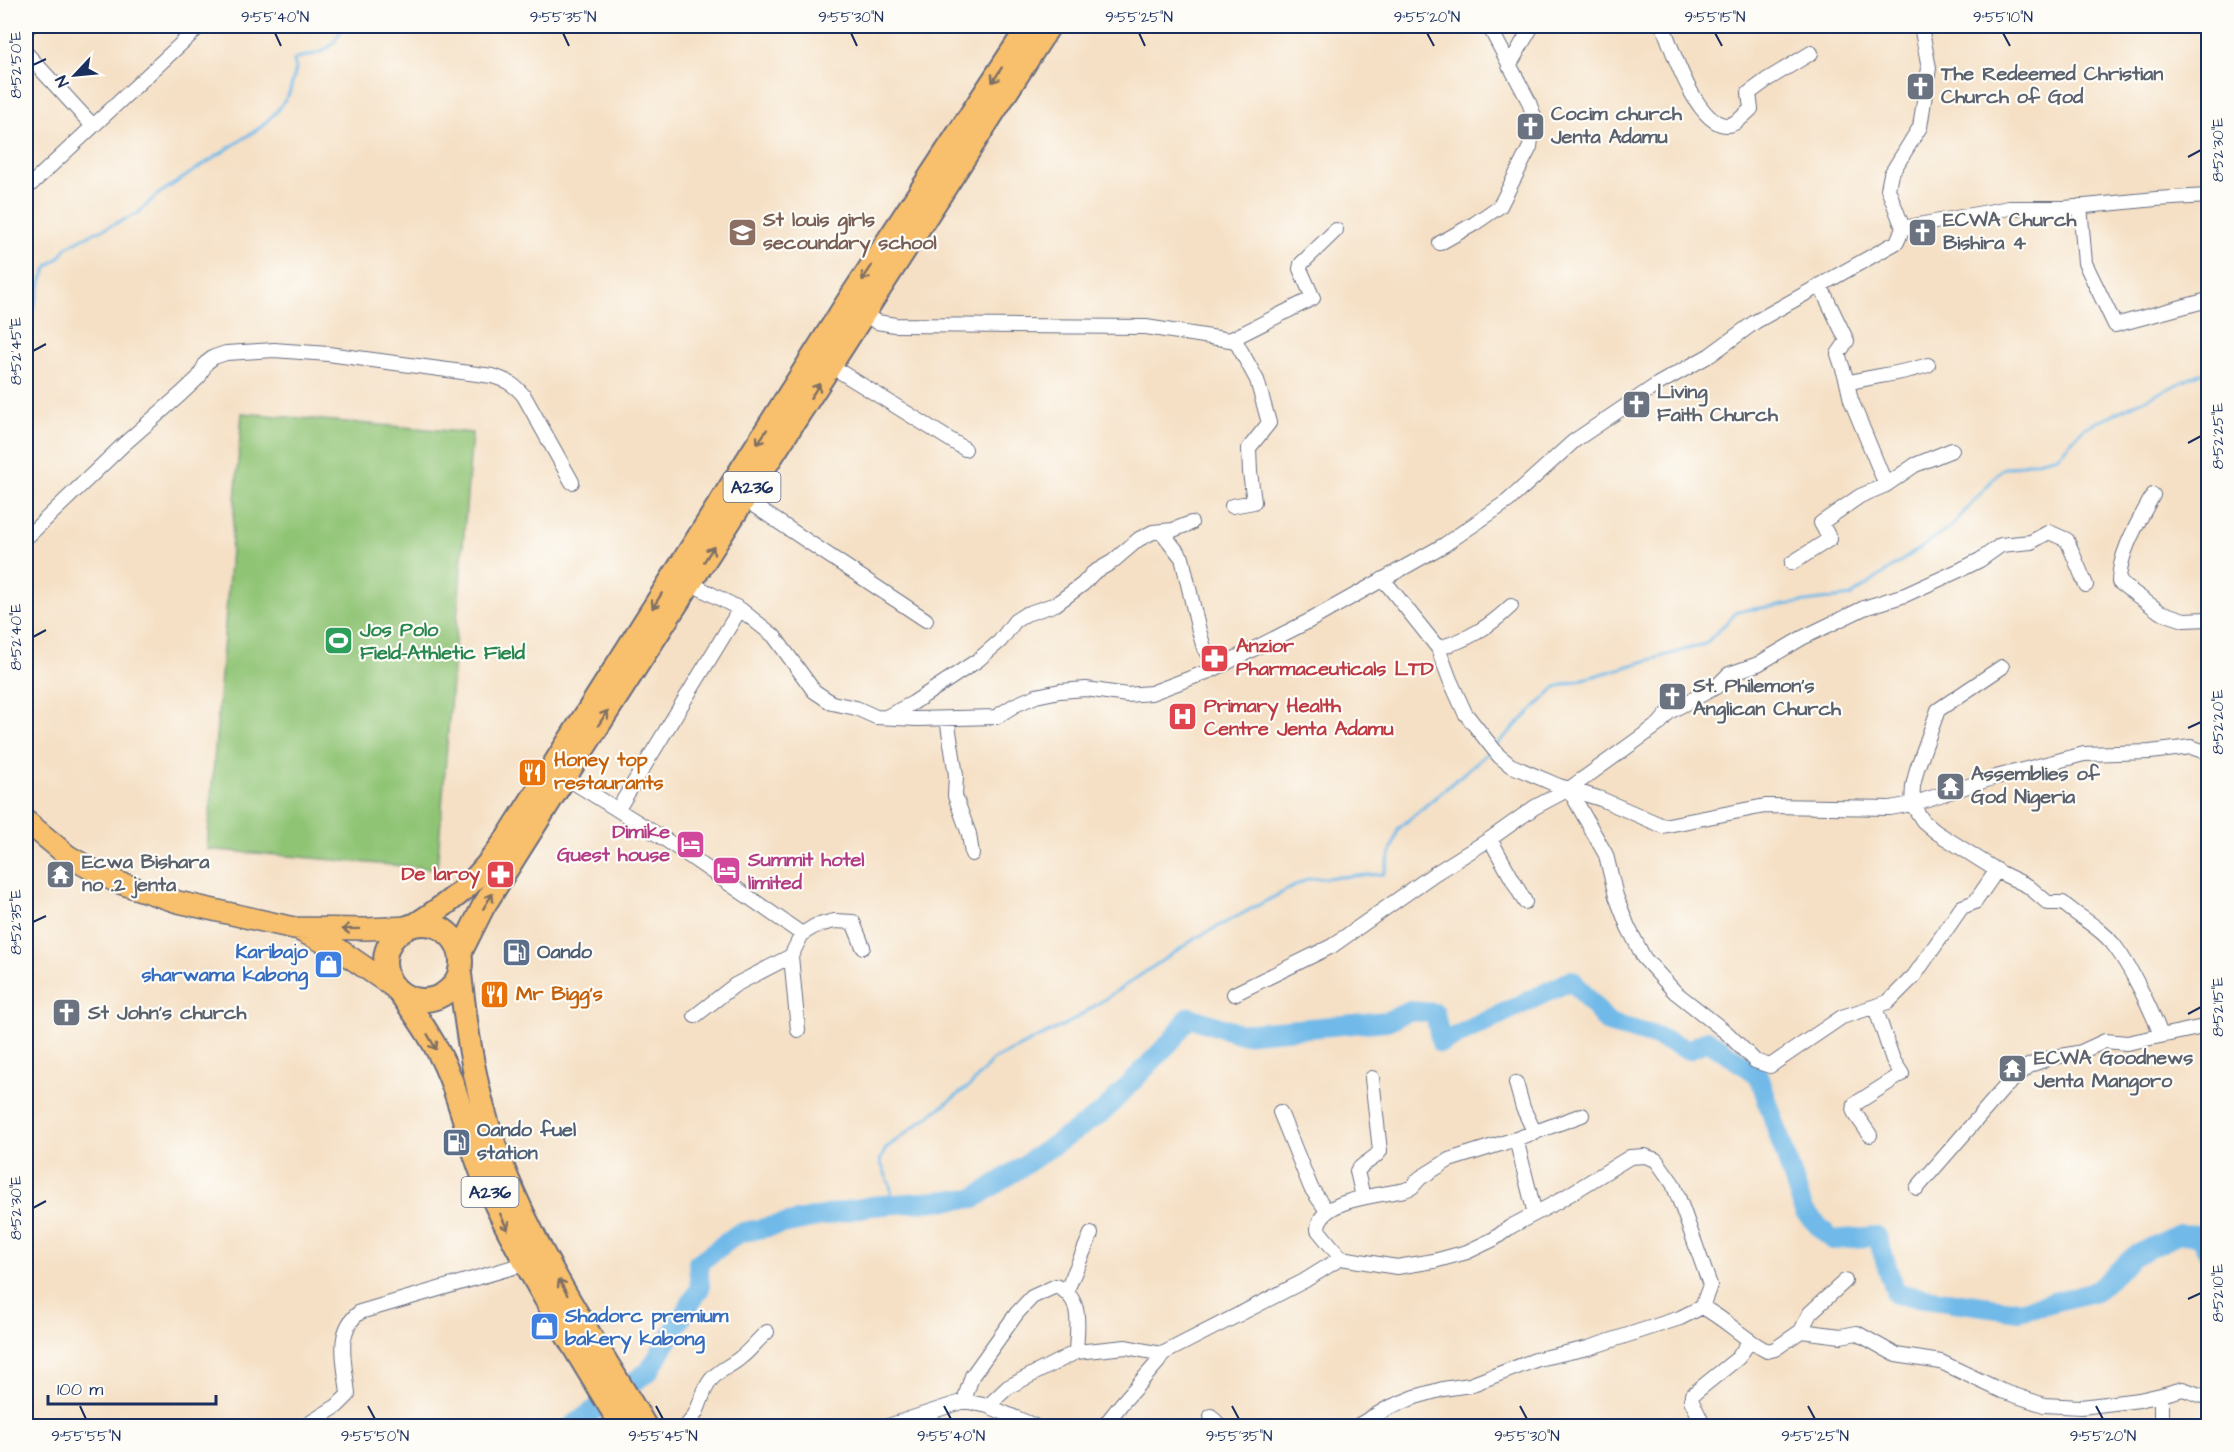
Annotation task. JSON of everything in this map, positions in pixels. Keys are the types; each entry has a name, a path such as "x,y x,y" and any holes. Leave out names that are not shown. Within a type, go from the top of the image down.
{"highway":[{"name":"A236","path":"397,991 415,1000 431,1000 439,998 452,988 483,907 831,366 855,308 1029,26"},
{"name":"A236","path":"631,1421 524,1264 480,1171 450,1077 440,1055 420,1021 387,974 385,966 387,950 395,936 450,903 487,867 855,308 1049,26"},
{"path":"412,926 427,924 448,933 456,942 460,963"},
{"name":"A236","path":"460,963 474,1073 495,1148 524,1216 605,1380"}],"main road":[{"path":"26,821 68,856 117,882 178,902 294,928 339,949 397,991"},
{"path":"294,928 412,926"}],"street":[{"path":"26,189 200,26"},
{"path":"1440,243 1474,225 1500,206 1530,147 1534,116 1489,26"},
{"path":"1509,66 1532,26"},
{"path":"1663,26 1691,92 1705,113 1721,124 1730,125 1740,120 1751,109 1749,93 1811,53"},
{"path":"690,583 740,609 774,636 814,691 832,703 856,708 876,717 947,719 996,717 1025,701 1060,691 1086,688 1127,695 1151,693 1215,668 1309,621 1472,527 1508,501 1574,441 1658,384 1710,355 1755,322 1897,242 1903,228 1888,189 1891,174 1920,126 1929,68 1921,26"},
{"path":"26,53 93,126"},
{"path":"1903,228 2009,208 2080,206 2208,196"},
{"path":"2080,206 2085,263 2115,325 2208,300"},
{"path":"855,308 878,321 896,325 1146,327 1230,340 1313,298 1300,269 1301,264 1336,230"},
{"path":"1820,285 1847,341 1838,354 1854,409 1886,485"},
{"path":"1232,506 1254,502 1249,448 1269,423 1257,380 1234,338"},
{"path":"26,538 123,445 199,377 206,363 226,353 274,350 328,354 492,376 507,380 524,396 572,482"},
{"path":"1847,383 1928,365"},
{"path":"831,366 965,449"},
{"path":"1792,563 1830,539 1821,523 1860,496 1886,485 1915,465 1952,450"},
{"path":"2153,495 2137,525 2119,569 2119,582 2160,612 2184,620 2208,619"},
{"path":"744,499 926,621"},
{"path":"884,718 913,703 978,660 1000,641 1015,621 1026,614 1056,604 1139,539 1153,532 1173,531 1191,523"},
{"path":"1162,531 1182,558 1201,638 1215,668"},
{"path":"1234,994 1332,946 1534,807 1569,789 1659,724 1669,712 1716,687 1729,674 1758,664 1802,638 1864,608 1905,595 1962,569 2001,545 2031,542 2049,532 2067,540 2086,585"},
{"path":"1383,579 1438,648 1466,713 1484,740 1499,756 1510,765 1663,826 1765,806 1890,808 1912,804 1996,777 2084,754 2150,752 2190,747 2208,753"},
{"path":"1438,648 1473,636 1494,623 1511,606"},
{"path":"618,809 740,609"},
{"path":"2002,667 1938,710 1915,777 1912,804 1923,821 1936,832 1997,870 2028,886 2048,903 2063,903 2113,944 2153,1015 2161,1035"},
{"path":"947,719 956,775 955,796 969,834 972,854"},
{"path":"565,777 618,809 802,934"},
{"path":"1569,789 1606,855 1616,896 1628,927 1644,958 1675,992 1727,1033 1755,1061 1770,1066 1842,1017 1888,1002 1914,976 1962,907 1975,902 1997,870"},
{"path":"1490,839 1525,902"},
{"path":"798,1030 791,956 802,934 815,926 834,921 853,922 863,947"},
{"path":"694,1016 735,985 791,956"},
{"path":"1870,1136 1854,1112 1855,1104 1902,1074 1893,1060 1875,1007"},
{"path":"1917,1188 2004,1088 2030,1065 2050,1058 2081,1052 2105,1041 2127,1043 2208,1026"},
{"path":"1363,1197 1357,1171 1361,1166 1376,1158 1380,1151 1372,1078"},
{"path":"1516,1083 1523,1108 1534,1133"},
{"path":"1280,1112 1311,1188 1327,1211"},
{"path":"1341,1258 1318,1230 1320,1220 1327,1211 1363,1197 1406,1190 1420,1178 1449,1160 1582,1115"},
{"path":"1516,1139 1535,1214"},
{"path":"1104,1426 1158,1362 1162,1354 1304,1281 1341,1258 1397,1267 1434,1261 1467,1252 1494,1239 1510,1227 1630,1157 1645,1156 1656,1160 1673,1184 1710,1286 1702,1307 1680,1318 1588,1348 1538,1359 1470,1385 1443,1389 1415,1397 1388,1408 1357,1426"},
{"path":"1066,1290 1091,1234"},
{"path":"305,1426 337,1406 348,1395 342,1339 352,1318 360,1312 524,1264"},
{"path":"1702,1307 1714,1313 1749,1342 1767,1352 1775,1349 1801,1330 1810,1313 1845,1281"},
{"path":"964,1401 972,1376 982,1360 1032,1297 1056,1286 1066,1290 1073,1298 1077,1312 1076,1352"},
{"path":"1801,1330 1841,1336 1857,1333 1896,1355 1941,1362 2002,1390 2044,1405 2081,1407 2139,1400 2183,1389 2208,1398"},
{"path":"686,1426 696,1417 711,1379 742,1357 751,1345 767,1332"},
{"path":"1704,1426 1691,1400 1692,1395 1738,1358 1749,1342"},
{"path":"988,1406 1008,1387 1076,1352 1126,1347 1162,1354"},
{"path":"2161,1395 2161,1426"},
{"path":"888,1426 964,1401 988,1406 1016,1422 1035,1426"}],"green space":[{"name":"Jos Polo Field-Athletic Field","path":"242,413 472,433 437,869 207,849"}],"waterway":[{"path":"26,328 48,266 60,257 67,247 137,214 157,195 261,127 277,111 289,94 296,69 294,61 296,58 326,50 335,41 343,26"},
{"path":"1495,746 1556,687 1705,644 1738,611 1851,596 1953,525 2002,469 2058,456 2084,428 2208,370"},
{"path":"893,1204 890,1185 880,1161 886,1148 972,1084 993,1060 1072,1021 1196,938 1308,879 1384,874 1398,829 1490,751"},
{"path":"572,1426 649,1371 700,1288 698,1263 739,1233 871,1206 975,1198 1103,1112 1172,1040 1189,1017 1241,1034 1387,1021 1409,1011 1435,1013 1441,1043 1572,980 1608,1023 1655,1036 1689,1050 1708,1040 1759,1076 1804,1211 1832,1240 1877,1236 1896,1294 2019,1311 2096,1291 2134,1256 2179,1234 2199,1235 2208,1252"}],"place":[{"name":"The Redeemed Christian Church of God","path":"1920,86"},
{"name":"Cocim church Jenta Adamu","path":"1530,126"},
{"name":"St louis girls secoundary school","path":"742,232"},
{"name":"ECWA Church Bishira 4","path":"1922,232"},
{"name":"Living Faith Church","path":"1636,404"},
{"name":"Jos Polo Field-Athletic Field","path":"339,641"},
{"name":"Anzior Pharmaceuticals LTD","path":"1215,658"},
{"name":"St. Philemon's Anglican Church","path":"1672,697"},
{"name":"Primary Health Centre Jenta Adamu","path":"1183,717"},
{"name":"Honey top restaurants","path":"533,772"},
{"name":"Assemblies of God Nigeria","path":"1950,786"},
{"name":"Dimike Guest house","path":"691,844"},
{"name":"Summit hotel limited","path":"727,871"},
{"name":"Ecwa Bishara no .2 jenta","path":"61,874"},
{"name":"De laroy","path":"501,874"},
{"name":"Oando","path":"516,952"},
{"name":"Karibajo sharwama kabong","path":"329,964"},
{"name":"Mr Bigg's","path":"495,994"},
{"name":"St John's church","path":"67,1013"},
{"name":"ECWA Goodnews Jenta Mangoro","path":"2013,1069"},
{"name":"Oando fuel station","path":"456,1142"},
{"name":"Shadorc premium bakery kabong","path":"544,1327"}]}
